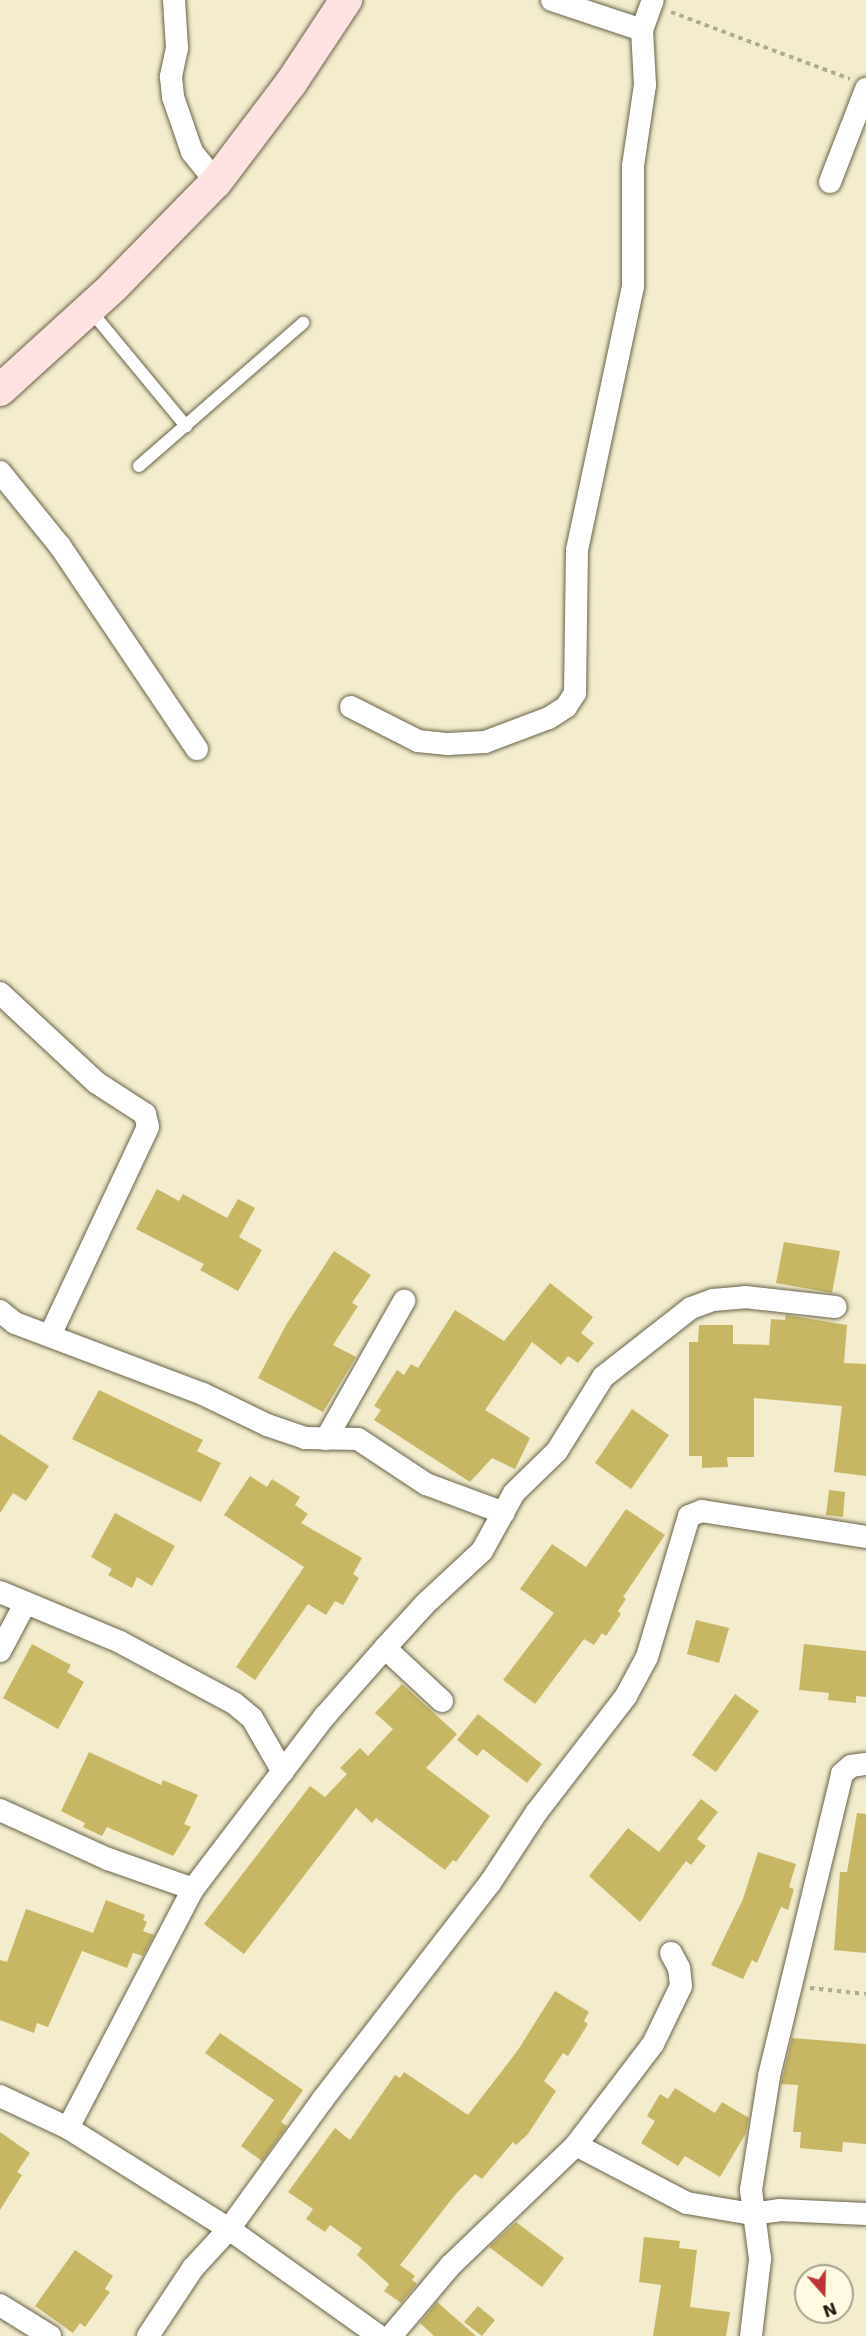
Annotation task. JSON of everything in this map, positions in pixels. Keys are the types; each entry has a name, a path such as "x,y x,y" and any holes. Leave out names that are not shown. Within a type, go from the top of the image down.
{"street":[{"path":"174,0 177,48 171,77 173,98 192,152 216,182"},
{"path":"0,390 89,309 216,182 291,82 346,0"},
{"path":"552,0 642,30"},
{"path":"351,707 418,741 448,744 485,741 549,718 566,707 574,693 577,550 633,286 633,166 645,85 642,30 652,2"},
{"path":"831,182 861,85"},
{"path":"0,472 60,546 197,749"},
{"path":"0,993 97,1083 145,1114 148,1127 51,1333"},
{"path":"68,2127 193,1889 283,1772 385,1648 425,1604 466,1569 504,1513 514,1493 557,1451 596,1385 691,1308 713,1300 745,1297 835,1307"},
{"path":"326,1438 404,1301"},
{"path":"0,1311 15,1323 51,1333 203,1394 267,1425 305,1438 364,1441 426,1484 504,1513"},
{"path":"148,2336 193,2268 229,2229 323,2099 490,1884 536,1814 626,1696 651,1647 689,1516 702,1511 866,1537"},
{"path":"0,1592 120,1642 234,1703 252,1718 283,1772"},
{"path":"0,1651 25,1604"},
{"path":"385,1648 442,1701"},
{"path":"751,2336 760,2259 752,2214 754,2162 769,2076 842,1774 851,1766 866,1764"},
{"path":"0,1810 108,1858 193,1889"},
{"path":"391,2336 451,2265 576,2145 653,2044 681,1986 679,1968 671,1953"},
{"path":"0,2096 68,2127 229,2229 379,2336"},
{"path":"576,2145 676,2199 752,2214 779,2210 866,2214"},
{"path":"0,2306 50,2336"}],"lane":[{"path":"89,309 186,426"},
{"path":"139,466 303,323"}],"path":[{"path":"652,2 861,85"},
{"path":"792,1987 866,1994"}],"building":[{"path":"157,1189 179,1201 183,1194 227,1218 238,1199 255,1208 239,1237 262,1250 238,1291 200,1270 204,1264 136,1229"},
{"path":"784,1242 840,1251 832,1293 776,1283"},
{"path":"334,1251 371,1275 352,1303 358,1306 333,1345 356,1357 323,1412 258,1378 286,1325"},
{"path":"550,1283 593,1317 581,1333 594,1343 578,1363 568,1356 561,1365 532,1342 485,1410 530,1438 515,1469 492,1458 470,1482 374,1420 381,1410 374,1406 397,1370 404,1375 411,1364 418,1368 455,1310 504,1341"},
{"path":"786,1315 847,1325 844,1363 866,1364 866,1476 834,1472 842,1406 754,1398 754,1457 727,1457 728,1467 702,1468 702,1456 689,1456 689,1342 698,1342 699,1325 733,1325 733,1344 769,1345 771,1319 785,1320"},
{"path":"99,1390 203,1440 197,1451 221,1463 201,1502 72,1439"},
{"path":"632,1409 669,1435 631,1489 595,1463"},
{"path":"0,1434 49,1466 26,1501 13,1493 0,1513"},
{"path":"250,1476 267,1487 272,1479 300,1497 295,1505 308,1514 301,1523 362,1558 353,1574 359,1578 343,1605 335,1601 326,1615 308,1604 255,1680 236,1667 304,1567 224,1515"},
{"path":"829,1490 845,1492 843,1517 826,1515"},
{"path":"626,1509 665,1535 623,1597 626,1599 618,1611 621,1614 606,1636 602,1633 594,1645 584,1639 535,1704 503,1680 554,1613 520,1589 552,1544 586,1567"},
{"path":"115,1513 175,1546 152,1586 137,1577 132,1588 108,1575 112,1569 91,1557"},
{"path":"696,1620 729,1628 719,1663 687,1654"},
{"path":"32,1644 71,1665 67,1672 84,1682 58,1729 3,1698"},
{"path":"804,1644 866,1651 866,1697 856,1696 856,1703 828,1700 829,1693 799,1690"},
{"path":"402,1684 457,1734 426,1768 490,1816 456,1862 453,1860 445,1870 376,1818 372,1823 356,1808 244,1954 204,1924 310,1786 325,1797 347,1774 340,1768 360,1748 368,1756 393,1729 375,1713"},
{"path":"735,1694 759,1711 716,1772 692,1755"},
{"path":"478,1714 542,1764 527,1783 483,1749 477,1756 457,1740"},
{"path":"89,1752 161,1785 163,1780 198,1795 184,1824 191,1827 173,1856 107,1827 102,1836 83,1827 85,1823 61,1811"},
{"path":"701,1799 718,1812 697,1839 706,1846 691,1865 686,1861 640,1922 589,1876 628,1828 659,1852"},
{"path":"857,1813 866,1814 866,1953 834,1950 840,1872 847,1872"},
{"path":"758,1852 796,1864 789,1887 794,1889 788,1910 781,1907 757,1963 752,1960 743,1979 711,1965 743,1899"},
{"path":"106,1900 145,1915 143,1920 147,1922 143,1931 154,1935 143,1956 133,1953 127,1968 82,1951 48,2027 37,2023 34,2033 0,2020 0,1960 7,1962 26,1909 93,1933"},
{"path":"555,1991 589,2012 584,2021 588,2024 568,2056 563,2053 544,2081 556,2091 528,2134 516,2145 513,2142 482,2179 475,2174 455,2195 400,2265 415,2276 412,2280 417,2284 401,2303 384,2291 389,2284 357,2255 362,2248 330,2225 325,2232 306,2219 313,2209 288,2192 335,2128 350,2140 395,2075 400,2078 404,2072 468,2115 518,2050"},
{"path":"220,2033 303,2090 281,2122 287,2126 262,2161 241,2146 274,2100 205,2053"},
{"path":"792,2038 866,2044 866,2144 843,2142 842,2152 800,2148 801,2132 793,2132 798,2085 781,2084"},
{"path":"675,2088 715,2113 722,2102 749,2118 746,2133 720,2177 685,2156 678,2166 641,2143 655,2121 647,2116 660,2094 668,2099"},
{"path":"0,2132 30,2153 17,2172 22,2175 0,2210"},
{"path":"516,2222 564,2258 542,2287 489,2247"},
{"path":"644,2237 680,2241 679,2248 697,2250 690,2307 730,2312 726,2336 653,2336 661,2285 639,2282"},
{"path":"75,2250 113,2276 105,2289 110,2292 85,2327 80,2323 73,2333 35,2306"},
{"path":"437,2302 476,2336 434,2336 420,2323"},
{"path":"478,2306 495,2320 482,2336 464,2322"}]}
